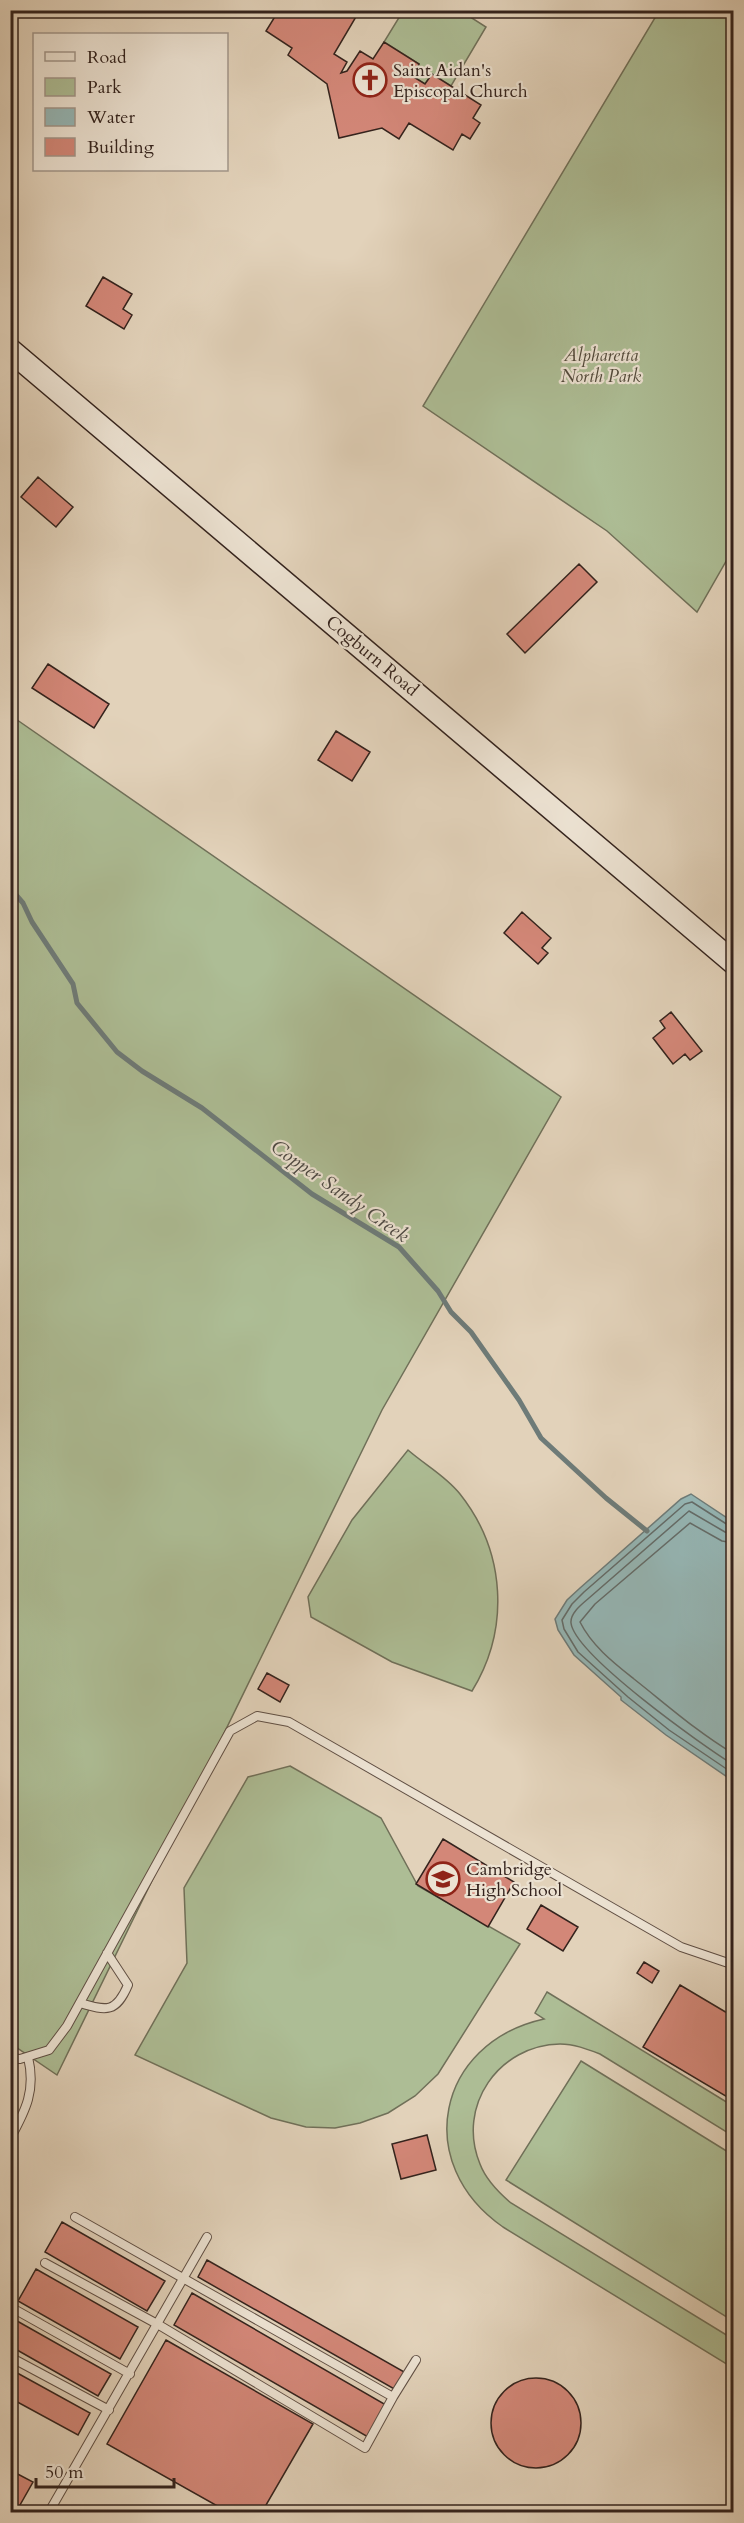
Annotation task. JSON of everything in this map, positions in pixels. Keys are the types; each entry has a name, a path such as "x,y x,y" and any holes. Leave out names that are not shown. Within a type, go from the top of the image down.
{"street":[{"name":"Cogburn Road","path":"10,350 734,963"}],"lane":[{"path":"10,2058 20,2059 49,2050 67,2026 230,1731 257,1716 289,1722 681,1947 734,1965"},
{"path":"80,2003 98,2009 112,2008 120,2003 129,1985 107,1953"},
{"path":"10,2139 30,2102 31,2071 28,2057"},
{"path":"75,2217 393,2397"},
{"path":"49,2512 159,2325 207,2237"},
{"path":"45,2263 159,2325 365,2448 416,2360"},
{"path":"14,2309 130,2374"},
{"path":"10,2357 109,2410"}],"green space":[{"path":"403,11 461,11 486,27 451,86 432,74 425,84 412,76 419,64 384,42"},
{"name":"Alpharetta North Park","path":"659,11 733,11 733,549 697,612 607,531 423,406"},
{"path":"10,715 561,1097 382,1410 57,2075 10,2043"},
{"path":"408,1450 442,1476 460,1494 487,1541 494,1565 498,1591 493,1642 472,1691 392,1662 311,1617 308,1597 352,1520"},
{"path":"290,1766 381,1818 418,1886 520,1944 438,2074 415,2096 388,2113 360,2123 335,2128 306,2127 271,2118 135,2055 187,1963 184,1888 248,1777"},
{"path":"547,1992 733,2106 733,2136 600,2054 560,2044 538,2047 518,2055 502,2067 488,2083 479,2101 474,2121 474,2142 480,2164 493,2185 511,2203 733,2339 733,2368 503,2227 474,2201 456,2171 448,2140 449,2108 460,2079 479,2053 507,2032 544,2019 535,2013"},
{"path":"581,2061 733,2155 733,2321 506,2180"}],"water":[{"path":"691,1494 733,1522 733,1781 666,1735 621,1700 621,1697 574,1655 558,1630 555,1619 567,1600 580,1588 681,1499"}],"building":[{"name":"Saint Aidan's Episcopal Church","path":"279,10 360,10 334,54 347,62 341,73 347,71 360,51 373,59 384,42 419,64 412,76 425,84 432,74 481,105 473,118 480,123 470,139 462,134 453,150 409,123 399,139 382,128 339,138 327,84 288,55 292,48 266,31"},
{"path":"103,277 132,294 123,309 132,315 124,329 86,306"},
{"path":"38,477 73,507 56,527 21,497"},
{"path":"579,564 597,582 525,653 507,634"},
{"path":"48,664 109,704 94,728 32,688"},
{"path":"336,731 370,752 352,781 318,760"},
{"path":"522,912 551,938 542,948 548,953 538,964 504,933"},
{"path":"671,1012 702,1051 690,1060 685,1054 673,1064 653,1038 665,1028 660,1021"},
{"path":"267,1673 289,1685 280,1702 258,1689"},
{"path":"443,1839 514,1882 488,1927 416,1884"},
{"path":"541,1905 578,1927 563,1951 527,1929"},
{"path":"644,1962 659,1971 652,1983 637,1973"},
{"path":"680,1985 734,2017 734,2101 643,2047"},
{"path":"427,2135 436,2170 401,2179 392,2144"},
{"path":"62,2222 165,2281 147,2311 45,2252"},
{"path":"207,2260 406,2373 396,2390 198,2277"},
{"path":"36,2269 138,2327 120,2359 18,2301"},
{"path":"192,2293 386,2405 368,2437 174,2325"},
{"path":"10,2317 111,2374 98,2396 10,2346"},
{"path":"166,2340 313,2424 262,2512 228,2512 107,2444"},
{"path":"10,2369 90,2413 78,2435 10,2398"},
{"path":"536,2378 553,2381 568,2391 578,2406 581,2423 578,2440 568,2455 553,2465 536,2468 519,2465 504,2455 494,2440 491,2423 494,2406 504,2391 519,2381"},
{"path":"10,2470 33,2482 16,2512 10,2512"},
{"path":"474,2506 488,2507 500,2512 456,2512"}],"waterway":[{"name":"Copper Sandy Creek","path":"10,888 23,903 32,922 73,984 77,1003 117,1052 142,1071 202,1108 312,1194 399,1247 438,1291 451,1312 471,1332 519,1400 541,1438 606,1498 647,1531"}],"place":[{"name":"Saint Aidan's Episcopal Church","path":"370,80"},
{"name":"Cambridge High School","path":"443,1879"}]}
